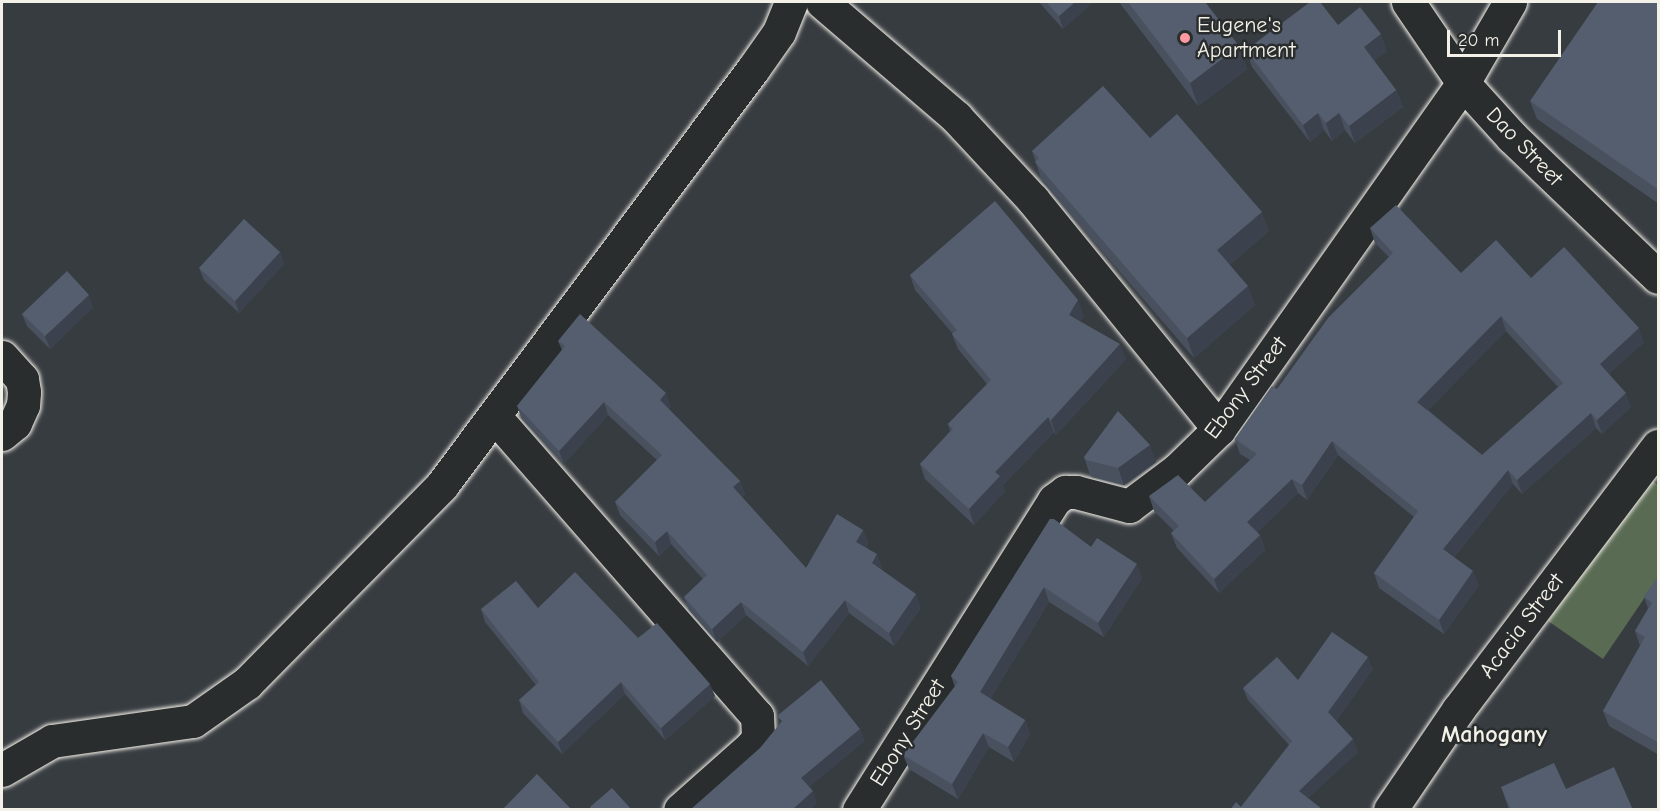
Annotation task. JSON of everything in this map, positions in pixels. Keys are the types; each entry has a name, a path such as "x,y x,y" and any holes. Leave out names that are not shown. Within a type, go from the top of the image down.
{"street":[{"path":"2,770 52,741 193,720 224,701 247,683 442,485 753,69 779,32 791,2"},
{"path":"822,2 956,117 1034,200 1219,429"},
{"name":"Dao Street","path":"1408,2 1463,83 1527,153 1659,277"},
{"name":"Ebony Street","path":"860,810 1054,500 1065,492 1076,492 1129,506 1177,470 1219,429 1463,83 1510,2"},
{"path":"2,357 22,379 24,392 24,405 15,423 2,434"},
{"path":"495,417 757,716 758,738 693,805"},
{"name":"Acacia Street","path":"1390,810 1458,710 1659,446"}],"green space":[{"path":"1646,477 1658,485 1658,578 1603,659 1548,621"}],"building":[{"path":"1046,2 1075,2 1059,16"},
{"name":"Eugene's Apartment","path":"1128,2 1205,2 1239,46 1190,83"},
{"path":"1310,2 1320,2 1338,25 1360,7 1381,34 1364,47 1396,90 1349,126 1339,113 1326,123 1318,113 1303,125 1246,50"},
{"path":"1598,2 1659,2 1659,190 1530,101"},
{"path":"1103,86 1150,138 1177,114 1262,212 1217,250 1248,286 1187,338 1035,162 1039,158 1032,151"},
{"path":"995,201 1078,300 1069,315 1120,344 1051,420 1048,417 995,472 1000,476 969,509 920,464 953,429 948,424 991,380 952,334 957,330 910,275"},
{"path":"1396,205 1461,273 1496,240 1531,278 1564,247 1639,328 1600,364 1626,393 1597,420 1591,413 1517,480 1508,470 1443,549 1473,571 1439,620 1374,573 1418,511 1332,441 1302,485 1292,479 1247,522 1260,535 1214,579 1171,533 1179,526 1149,496 1178,475 1205,502 1257,454 1235,439 1272,386 1277,389 1328,318 1393,253 1370,228","holes":["1501,316 1563,383 1482,455 1417,402"]},
{"path":"244,219 280,252 235,301 199,268"},
{"path":"67,271 89,295 45,336 22,314"},
{"path":"580,314 666,393 660,400 740,481 733,487 806,568 837,514 863,530 856,542 877,554 872,563 916,594 889,633 845,600 803,652 741,602 712,629 684,597 707,575 667,531 655,542 615,502 662,455 604,402 559,451 517,406 565,346 558,341"},
{"path":"1118,411 1150,445 1118,468 1086,460 1084,457"},
{"path":"1050,519 1054,519 1091,547 1097,538 1137,564 1098,623 1044,587 980,692 1025,720 1008,747 983,733 952,784 903,755 958,682 951,676"},
{"path":"575,572 638,638 657,623 710,684 661,728 621,682 558,742 519,700 539,682 481,609 516,581 538,608"},
{"path":"1659,575 1659,743 1603,711 1645,637 1635,631 1652,603 1644,597"},
{"path":"1332,632 1368,657 1328,712 1353,739 1299,791 1322,809 1230,810 1236,802 1241,807 1292,741 1243,688 1277,657 1298,680"},
{"path":"821,680 860,729 801,778 813,791 792,810 690,810 760,748 782,721 777,716"},
{"path":"1554,763 1566,789 1614,767 1633,810 1511,810 1501,787"},
{"path":"537,774 572,810 502,810"},
{"path":"612,788 632,810 592,810 590,807"}],"place":[{"name":"Eugene's Apartment","path":"1185,38"}],"district":[{"name":"Mahogany","path":"1494,735"}]}
